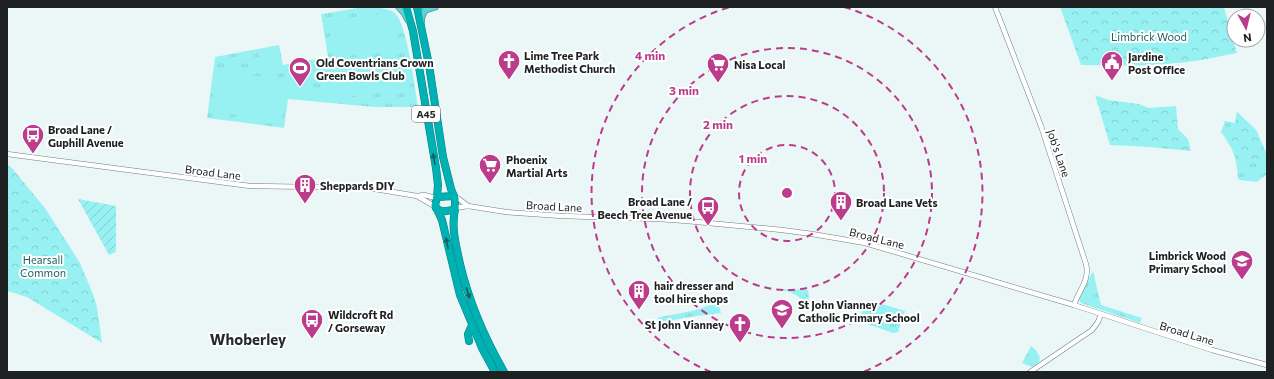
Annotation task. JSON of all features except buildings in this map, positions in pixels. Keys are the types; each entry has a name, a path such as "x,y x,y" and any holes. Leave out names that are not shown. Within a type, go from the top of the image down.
{"highway":[{"name":"A45","path":"406,7 413,31 436,168 438,185 436,198"},
{"name":"A45","path":"417,7 433,92 443,157 454,197"},
{"path":"495,372 482,348 460,295 442,220 436,207 436,198 454,197 456,203 453,227 467,291 486,338 504,372"},
{"path":"436,207 439,210 444,211 455,209"},
{"path":"470,340 468,334 472,325"}],"main road":[{"path":"399,7 406,14 413,31"},
{"path":"421,27 422,16 425,10 435,7"}],"street":[{"name":"Job's Lane","path":"995,7 1041,126 1086,264 1088,275 1074,305"},
{"name":"Broad Lane","path":"7,154 250,186 369,188 436,198"},
{"name":"Broad Lane","path":"417,196 436,207"},
{"name":"Broad Lane","path":"454,197 468,206"},
{"name":"Broad Lane","path":"455,209 468,206 506,212 562,216 674,220 782,230 865,243 1074,305 1212,350 1267,365"},
{"path":"1030,372 1092,330 1098,322 1101,314"}],"green space":[{"name":"Limbrick Wood","path":"1060,7 1224,7 1226,14 1226,48 1236,48 1237,53 1199,60 1164,64 1081,65"},
{"path":"358,8 387,9 395,13 399,19 407,43 418,107 374,107 288,99 284,128 207,118 215,57 279,45 283,65 328,57 321,14"},
{"path":"392,12 397,49 334,58 329,21"},
{"path":"278,48 281,67 261,70 258,51"},
{"path":"398,56 403,89 340,98 335,65"},
{"path":"217,71 286,80 281,121 212,111"},
{"name":"Old Coventrians Crown Green Bowls Club","path":"289,76 312,78 310,100 287,98"},
{"path":"315,92 334,93 333,102 314,101"},
{"path":"1095,95 1108,100 1139,104 1149,108 1176,106 1178,129 1188,139 1191,151 1110,145"},
{"path":"1237,112 1256,130 1267,155 1267,174 1257,182 1238,179 1237,165 1234,154 1229,143 1221,132 1225,121 1235,123"},
{"path":"1237,112 1256,130 1267,155 1267,162 1245,163 1236,158 1227,140 1231,123 1235,123"},
{"name":"Hearsall Common","path":"7,164 45,208 80,263 97,307 102,343 27,297 7,291"},
{"path":"78,199 116,206 116,252 109,255"},
{"path":"1093,271 1101,305 1142,318 1140,323 1081,303 1079,300 1080,296"},
{"path":"779,289 808,290 810,308 808,309 803,301 796,295"},
{"path":"717,303 721,313 689,317 655,324 660,317 692,311"},
{"path":"864,304 868,304 868,307 873,309 876,306 881,306 882,304 905,311 898,332 893,333 862,322 860,317"},
{"path":"1031,346 1036,350 1040,358 1039,362 1032,367 1022,363"}],"place":[{"name":"Lime Tree Park Methodist Church","path":"509,80"},
{"name":"Jardine Post Office","path":"1112,82"},
{"name":"Nisa Local","path":"718,84"},
{"name":"Old Coventrians Crown Green Bowls Club","path":"300,88"},
{"name":"Broad Lane / Guphill Avenue","path":"33,154"},
{"name":"Phoenix Martial Arts","path":"490,184"},
{"name":"Sheppards DIY","path":"305,204"},
{"name":"Broad Lane Vets","path":"841,222"},
{"name":"Broad Lane / Beech Tree Avenue","path":"708,226"},
{"name":"Limbrick Wood Primary School","path":"1242,280"},
{"name":"hair dresser and tool hire shops","path":"639,310"},
{"name":"St John Vianney Catholic Primary School","path":"782,330"},
{"name":"Wildcroft Rd / Gorseway","path":"312,340"},
{"name":"St John Vianney","path":"740,344"}],"district":[{"name":"Whoberley","path":"248,339"}]}
